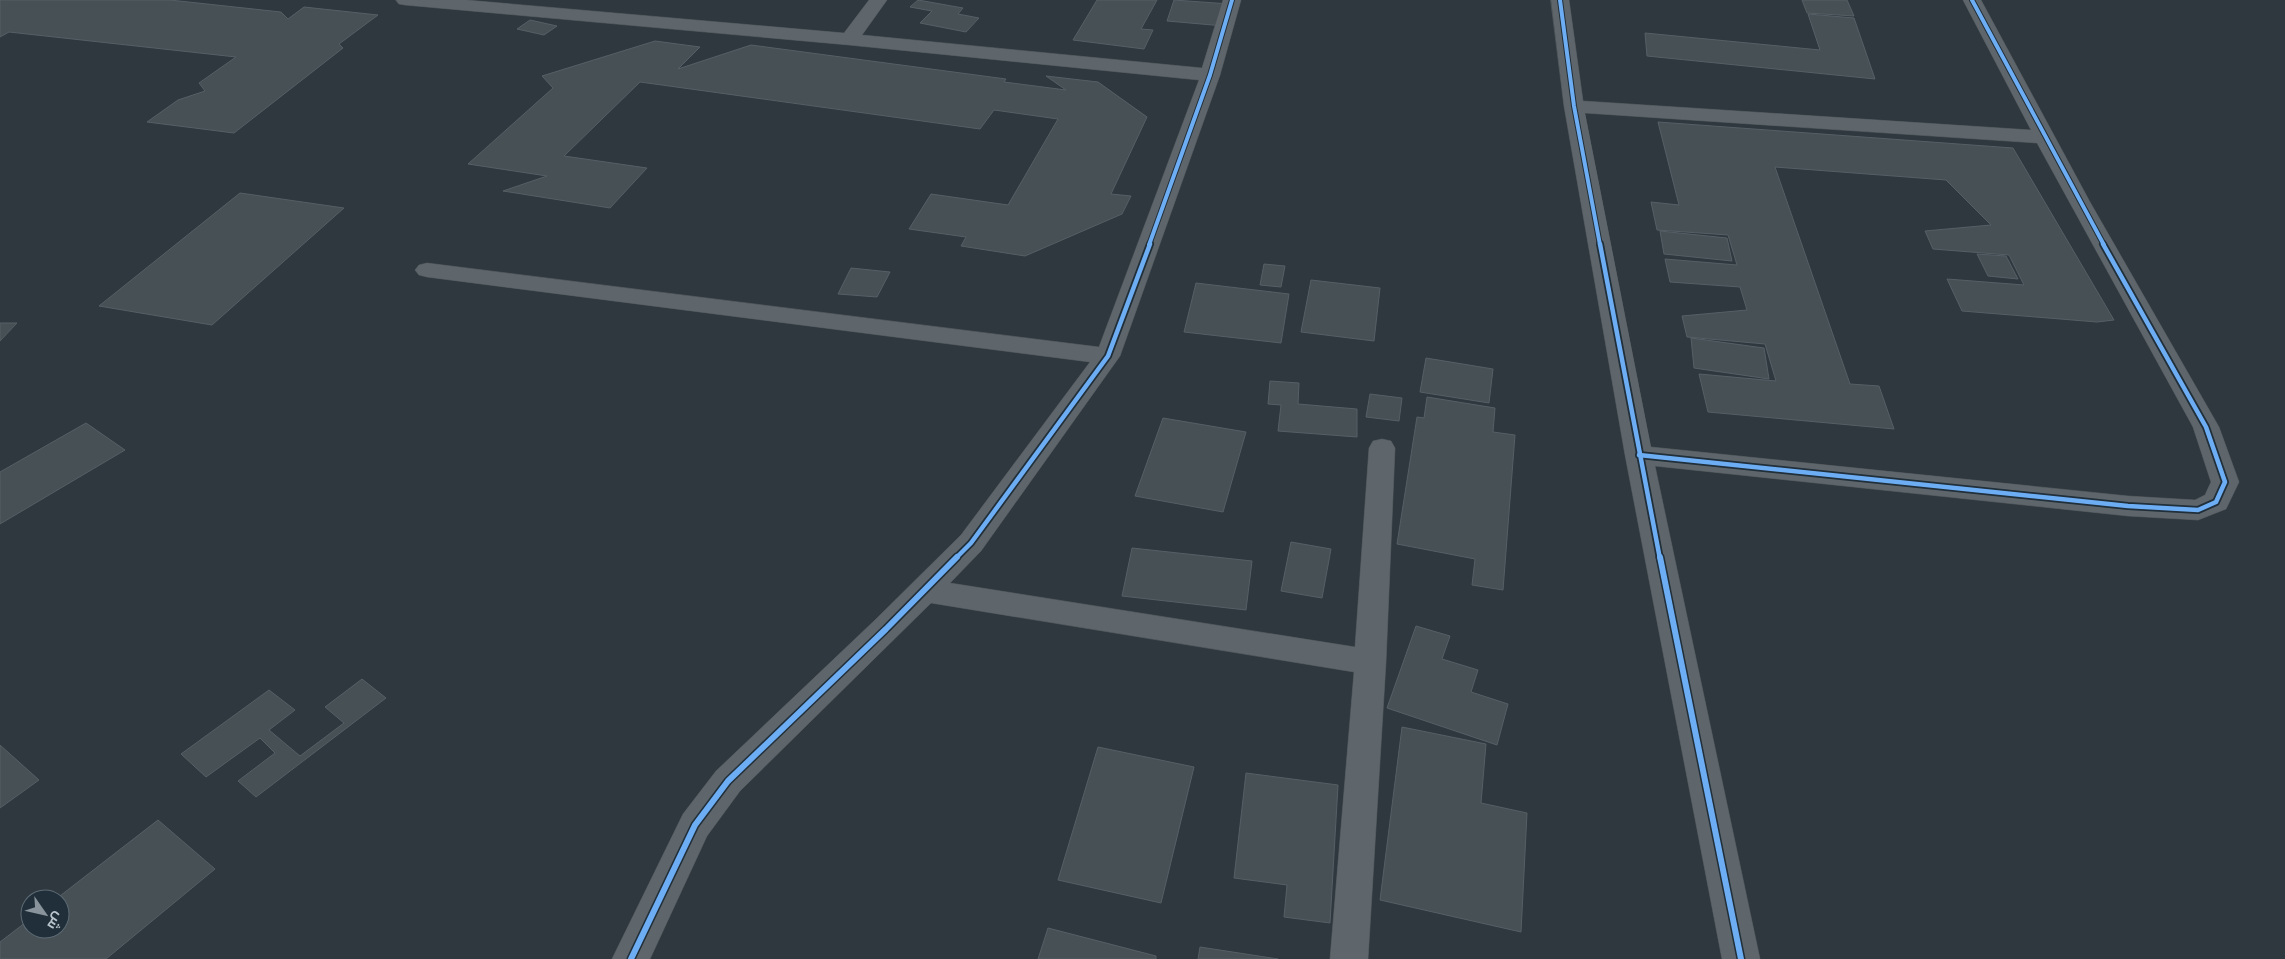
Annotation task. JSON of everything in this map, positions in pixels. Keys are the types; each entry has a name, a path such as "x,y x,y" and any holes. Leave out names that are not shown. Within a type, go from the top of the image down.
{"street":[{"path":"405,0 526,5 1210,76"},
{"path":"849,39 878,0"},
{"path":"631,959 694,825 728,781 971,544 1108,356 1210,76 1232,0"},
{"path":"1560,0 1574,106 1639,455 1741,959"},
{"path":"1639,455 1980,488 2128,506 2198,510 2216,502 2225,482 2206,427 2079,202 1972,0"},
{"path":"1574,106 2046,137"},
{"path":"427,270 1108,356"},
{"path":"1349,959 1370,662 1382,448"},
{"path":"924,590 1370,662"}],"building":[{"path":"0,0 170,0 281,12 288,19 304,7 378,15 339,44 343,48 234,133 147,122 178,100 205,91 199,83 236,57 9,32 0,37"},
{"path":"918,0 963,8 958,14 979,18 966,32 920,23 932,11 910,7"},
{"path":"1097,0 1157,0 1141,29 1153,30 1144,49 1073,40"},
{"path":"1174,0 1229,4 1224,26 1167,21"},
{"path":"1802,0 1847,0 1854,16 1807,13"},
{"path":"1808,14 1854,18 1875,79 1647,56 1645,33 1820,50"},
{"path":"530,20 557,26 544,35 517,29"},
{"path":"655,41 700,47 678,69 751,45 1006,79 1004,82 1066,90 1046,76 1098,82 1147,117 1111,194 1131,196 1122,214 1025,256 961,246 966,237 909,229 931,194 1008,205 1058,119 994,110 980,129 640,82 564,156 647,168 610,208 503,191 547,176 468,164 553,88 542,76"},
{"path":"1658,122 2013,148 2114,320 2097,322 1962,311 1947,279 2024,285 2009,255 1933,249 1925,231 1991,225 1946,180 1775,167 1850,384 1879,386 1894,429 1708,412 1699,374 1776,381 1765,344 1687,337 1682,316 1747,310 1740,287 1670,282 1665,259 1737,265 1728,235 1657,230 1651,202 1679,205"},
{"path":"240,193 344,208 212,325 99,306"},
{"path":"1660,231 1727,238 1732,261 1664,254"},
{"path":"1977,254 2006,256 2018,279 1988,276"},
{"path":"1264,264 1285,266 1281,287 1260,285"},
{"path":"851,268 890,272 877,297 838,294"},
{"path":"1311,280 1380,288 1374,341 1301,332"},
{"path":"1196,283 1289,294 1281,343 1184,332"},
{"path":"0,323 17,323 0,341"},
{"path":"1691,338 1764,348 1769,379 1694,368"},
{"path":"1426,358 1493,369 1489,403 1420,392"},
{"path":"1270,381 1299,383 1298,404 1357,409 1357,437 1278,431 1281,405 1268,404"},
{"path":"1370,394 1402,398 1399,421 1366,417"},
{"path":"1427,397 1495,408 1493,432 1515,435 1503,590 1472,585 1475,559 1397,544 1417,417 1424,418"},
{"path":"1163,418 1246,432 1223,512 1135,496"},
{"path":"86,423 125,450 0,524 0,472"},
{"path":"1291,542 1331,549 1322,598 1281,591"},
{"path":"1132,548 1252,561 1246,610 1122,596"},
{"path":"1416,626 1450,636 1442,659 1478,670 1471,692 1508,704 1497,745 1387,708"},
{"path":"362,679 386,698 256,797 238,781 275,753 260,738 206,777 181,754 269,690 295,710 269,730 300,756 344,723 325,707"},
{"path":"1402,727 1486,744 1481,803 1527,813 1521,932 1380,900"},
{"path":"0,745 39,780 0,808"},
{"path":"1098,747 1194,767 1161,903 1058,880"},
{"path":"1246,773 1338,785 1330,923 1284,917 1287,885 1234,878"},
{"path":"158,820 215,869 106,959 0,959 0,942 20,927 20,939 70,939 69,889"},
{"path":"1048,928 1156,956 1156,959 1038,959"},
{"path":"1200,947 1278,959 1198,959"}],"cycle path":[{"path":"631,959 695,825 728,781 886,629 971,543 1108,356 1210,75 1232,0"},
{"path":"1560,0 1574,106 1639,455 1741,959"},
{"path":"1639,455 1980,489 2128,506 2198,510 2216,502 2225,482 2206,427 2079,202 1972,0"}]}
